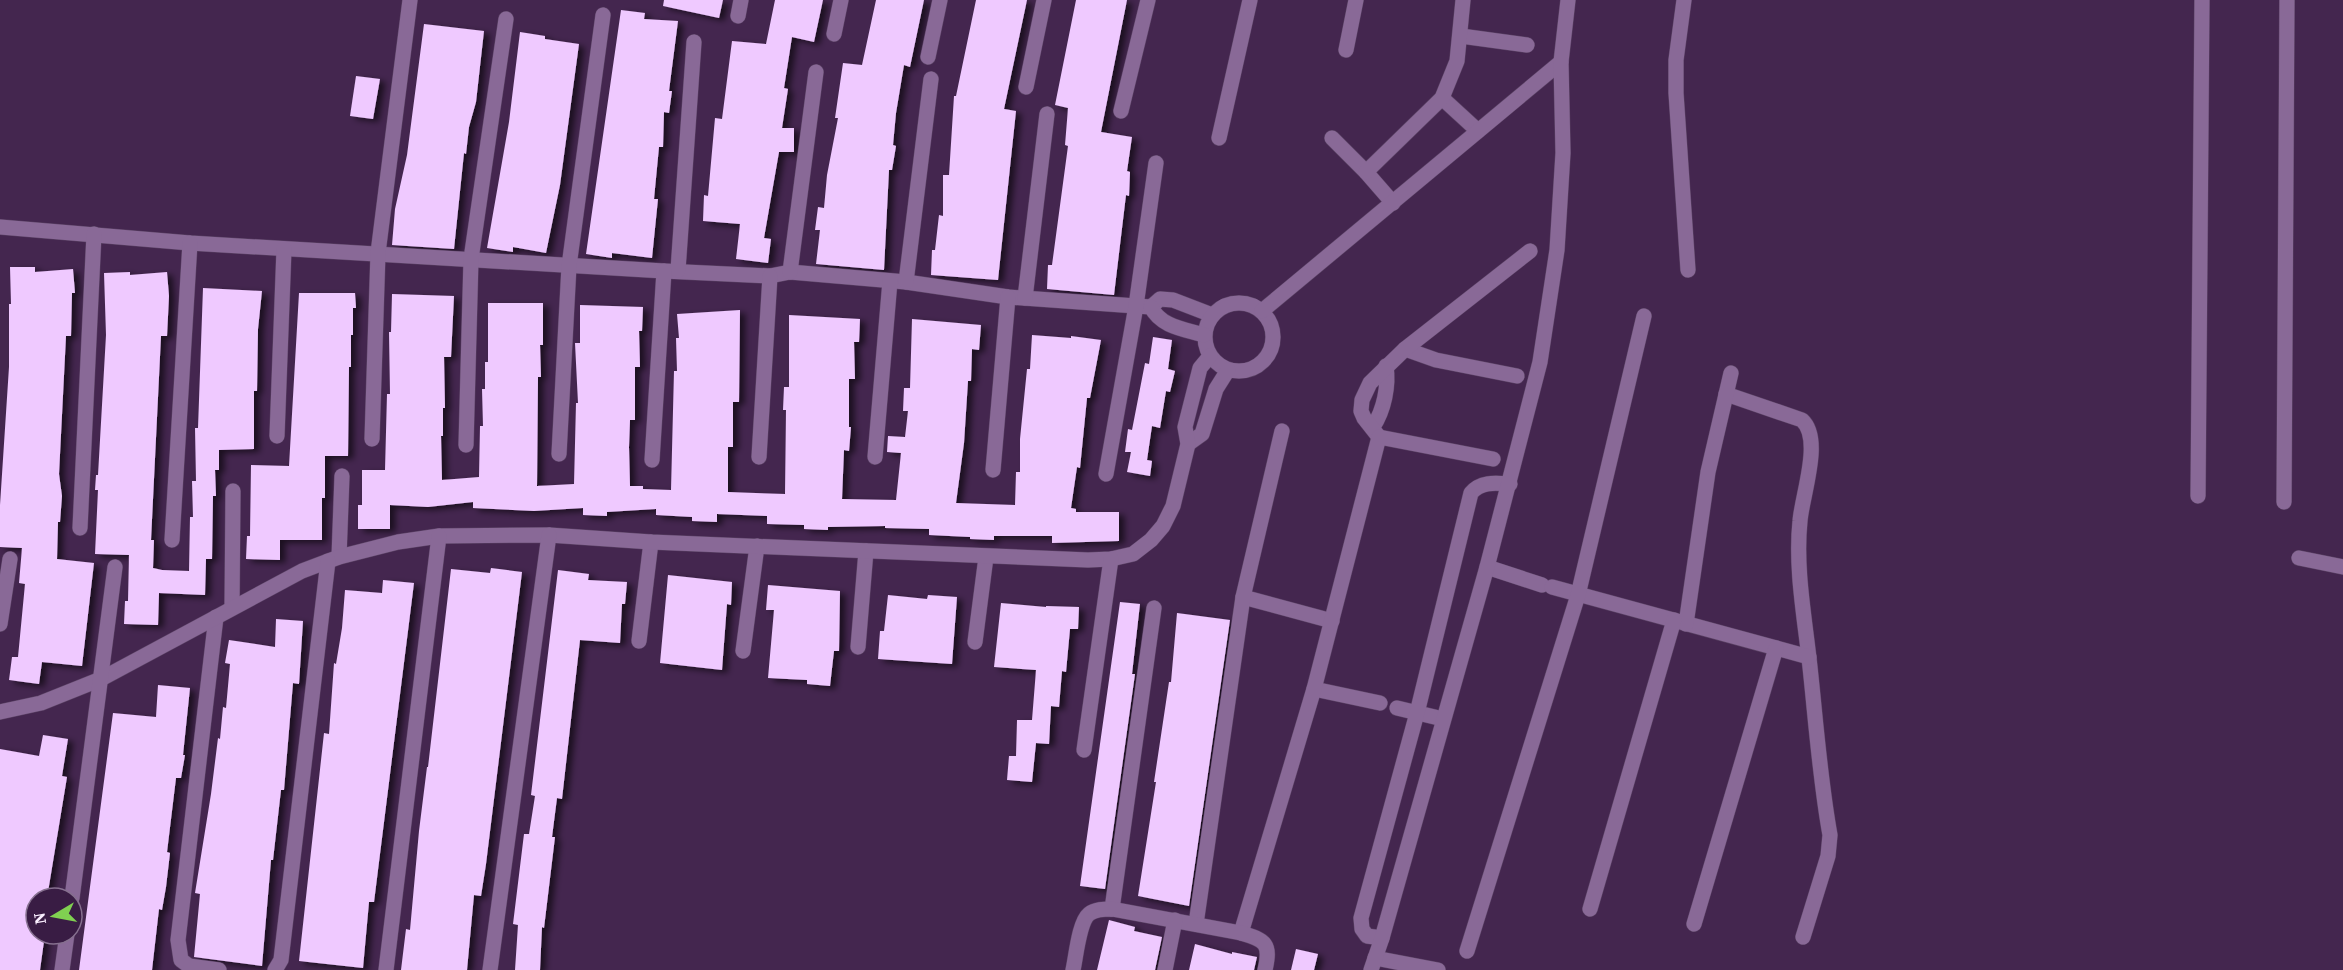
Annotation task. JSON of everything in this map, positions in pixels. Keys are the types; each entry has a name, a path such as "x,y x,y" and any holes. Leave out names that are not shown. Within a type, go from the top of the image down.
{"street":[{"path":"372,439 378,253 410,0"},
{"path":"738,16 741,0"},
{"path":"834,34 841,0"},
{"path":"927,57 940,0"},
{"path":"1026,87 1044,0"},
{"path":"1121,111 1148,0"},
{"path":"1219,138 1250,0"},
{"path":"1346,50 1356,0"},
{"path":"1366,172 1442,98 1456,61 1461,36 1463,0"},
{"path":"1438,970 1373,964 1487,567 1540,362 1557,250 1563,153 1561,62 1568,0"},
{"path":"1684,0 1676,60 1676,93 1688,270"},
{"path":"2198,496 2202,0"},
{"path":"2284,502 2287,0"},
{"path":"559,454 569,266 603,15"},
{"path":"466,445 471,259 506,20"},
{"path":"1461,36 1527,45"},
{"path":"652,460 694,42"},
{"path":"1262,311 1561,62"},
{"path":"790,272 816,72"},
{"path":"875,457 898,281 931,79"},
{"path":"1442,98 1478,131"},
{"path":"1024,298 1047,114"},
{"path":"1332,138 1393,203"},
{"path":"1106,474 1136,306 1156,163"},
{"path":"0,227 190,243 569,266 770,276 790,272 898,281 1008,297 1151,307 1160,299 1173,300 1212,315"},
{"path":"80,528 94,234"},
{"path":"172,540 190,243"},
{"path":"277,436 284,249"},
{"path":"1493,459 1376,432 1364,418 1361,411 1362,400 1370,383 1405,349 1530,251"},
{"path":"759,457 770,276"},
{"path":"993,470 1008,297"},
{"path":"1242,302 1262,311 1273,331 1273,343 1262,364 1251,370 1240,372 1218,365 1205,346 1204,335 1212,315 1221,307 1242,302"},
{"path":"1151,307 1156,318 1167,324 1204,335"},
{"path":"1467,951 1578,595 1644,316"},
{"path":"1405,349 1436,360 1517,376"},
{"path":"0,712 41,703 100,679 302,571 333,559 398,542 439,536 549,535 651,542 927,552 986,557 1111,560 1133,554 1151,540 1163,526 1173,506 1188,444 1185,427 1200,368 1210,356"},
{"path":"1188,444 1202,434 1216,389 1228,370"},
{"path":"1590,909 1680,622 1708,472 1731,373"},
{"path":"1726,394 1802,420 1808,426 1811,436 1810,461 1800,520 1799,549 1830,835 1828,856 1803,937"},
{"path":"1196,924 1243,597 1282,431"},
{"path":"1241,933 1314,689 1376,432"},
{"path":"275,970 281,960 342,476"},
{"path":"1382,938 1367,936 1362,929 1361,918 1417,713 1471,493 1475,487 1484,484 1510,484"},
{"path":"232,608 233,491"},
{"path":"490,970 549,535"},
{"path":"386,970 439,536"},
{"path":"639,640 651,542"},
{"path":"743,651 758,546"},
{"path":"858,647 866,551"},
{"path":"975,642 986,557"},
{"path":"2299,558 2343,567"},
{"path":"0,624 10,559"},
{"path":"1084,750 1111,560"},
{"path":"74,886 115,567"},
{"path":"1487,567 1503,574 1578,595 1809,657"},
{"path":"1243,597 1332,621"},
{"path":"1112,909 1154,608"},
{"path":"216,617 178,940 181,960 189,966 219,970"},
{"path":"1694,924 1776,648"},
{"path":"1314,689 1380,703"},
{"path":"1397,708 1443,719"},
{"path":"1073,970 1083,923 1089,914 1100,909 1175,920 1259,938 1265,943 1268,957 1265,970"},
{"path":"1165,970 1175,920"},
{"path":"62,970 65,946"}],"building":[{"path":"664,0 723,0 719,18 663,6"},
{"path":"775,0 823,0 814,42 792,37 784,88 788,89 782,128 794,128 794,152 779,152 764,238 771,239 768,263 736,259 740,224 703,221 704,195 708,196 715,118 722,119 732,41 766,44"},
{"path":"876,0 924,0 910,67 904,65 896,113 893,145 896,146 892,170 889,170 884,270 816,264 820,230 815,230 818,207 824,208 827,175 838,118 835,118 843,63 862,65"},
{"path":"976,0 1027,0 1004,109 1016,111 998,280 931,275 932,250 935,250 939,215 943,216 943,175 949,175 954,96 956,96"},
{"path":"1076,0 1127,0 1101,132 1132,137 1127,171 1130,172 1129,196 1126,195 1114,295 1047,289 1048,265 1052,265 1068,146 1065,145 1068,108 1055,105"},
{"path":"621,10 645,13 644,19 678,21 669,91 672,91 669,113 664,112 663,147 659,147 654,199 658,199 652,258 612,253 612,258 586,254"},
{"path":"424,24 484,31 476,102 469,127 466,154 464,153 454,249 392,245 395,209 407,155"},
{"path":"520,32 545,36 545,39 579,44 560,185 546,253 513,247 513,252 487,248 509,122"},
{"path":"356,76 380,79 373,119 350,116"},
{"path":"10,267 35,267 35,272 73,269 75,293 72,293 71,336 66,336 59,474 62,496 60,522 58,522 57,559 94,563 82,666 42,662 39,684 9,680 12,657 18,657 25,584 19,583 22,548 0,547 0,505 9,367"},
{"path":"130,272 130,275 167,272 169,296 167,336 161,336 151,540 154,540 153,568 162,570 189,571 190,517 193,517 192,481 196,481 195,428 198,428 203,288 262,291 258,329 257,391 254,391 254,449 219,450 219,470 215,470 216,496 213,496 212,559 206,559 205,595 159,593 158,625 124,624 125,601 128,601 129,555 95,554 98,490 95,490 96,475 98,475 106,335 104,273"},
{"path":"299,293 355,293 356,308 353,308 351,367 349,367 348,456 325,456 322,540 280,540 280,560 246,559 247,536 250,536 251,465 289,466"},
{"path":"392,294 454,296 451,357 444,357 445,408 443,408 443,436 441,436 442,480 479,477 480,426 483,426 482,389 485,389 485,362 488,362 488,303 543,303 543,345 540,345 541,377 538,377 537,486 574,484 576,403 578,403 575,343 580,343 580,305 643,307 642,331 639,331 640,367 635,367 635,420 630,420 629,447 630,486 643,486 643,489 671,490 674,371 677,371 676,338 679,338 677,314 740,310 739,402 733,402 733,447 728,447 728,492 785,494 786,410 783,410 784,387 789,387 789,315 860,319 859,342 854,342 855,379 849,379 849,427 851,427 849,451 844,450 842,499 896,500 901,453 887,452 888,436 905,437 908,411 903,411 904,388 910,388 912,319 981,325 979,350 972,349 971,381 968,381 964,443 956,503 1015,505 1016,472 1020,472 1020,439 1027,369 1030,369 1032,335 1071,338 1071,336 1101,340 1090,398 1087,398 1080,468 1077,467 1071,508 1076,509 1076,512 1119,512 1119,541 1052,543 1052,536 994,536 994,540 970,539 970,537 929,535 929,529 885,528 885,526 828,527 828,530 804,529 804,525 767,524 767,516 717,514 717,522 692,521 692,517 656,515 656,509 607,512 607,516 583,515 583,508 534,511 473,508 473,502 428,507 390,505 390,529 358,529 358,505 362,505 362,470 385,470 387,394 390,394 389,332 391,332"},
{"path":"1153,337 1172,340 1168,369 1175,371 1170,392 1166,391 1160,428 1152,426 1147,460 1152,461 1150,476 1127,472 1131,452 1125,452 1128,429 1132,430 1145,363 1149,364"},
{"path":"491,568 522,572 486,864 481,896 474,895 467,970 401,970 406,929 410,930 419,831 451,569 490,573"},
{"path":"558,570 589,574 588,580 627,582 625,604 622,604 620,643 580,640 562,799 557,798 552,837 555,837 544,928 542,927 540,970 515,970 518,925 513,924 524,834 529,834 535,796 531,795"},
{"path":"668,575 732,582 731,605 727,604 722,670 660,663"},
{"path":"383,580 414,583 374,902 369,902 363,968 299,961 324,733 329,734 334,663 336,664 342,628 345,590 382,593"},
{"path":"768,585 840,591 839,651 834,651 830,686 807,684 807,680 768,678 774,610 766,610"},
{"path":"888,595 927,599 928,595 957,597 952,664 878,659 880,631 884,631"},
{"path":"1120,602 1140,604 1132,674 1135,674 1105,889 1080,886"},
{"path":"1001,603 1079,607 1078,629 1070,629 1066,672 1062,671 1059,707 1051,706 1049,744 1036,743 1032,782 1007,780 1009,756 1016,756 1017,720 1032,720 1036,670 994,667"},
{"path":"1177,613 1230,620 1189,906 1138,896 1169,682 1171,682"},
{"path":"276,619 303,621 299,684 293,683 284,790 281,790 273,860 271,860 262,966 194,957 200,894 195,893 223,707 226,708 230,664 225,663 229,640 275,647"},
{"path":"158,685 190,688 183,755 185,755 181,778 176,778 167,852 170,853 166,887 162,910 159,909 152,970 79,970 84,946 113,713 156,717"},
{"path":"43,735 68,739 62,776 67,777 49,886 24,886 24,946 43,946 40,970 0,970 0,749 39,756"},
{"path":"1109,920 1135,927 1134,931 1162,937 1155,970 1097,970"},
{"path":"1195,944 1232,954 1232,952 1257,957 1254,970 1189,970"},
{"path":"1296,949 1318,954 1314,970 1291,970"}]}
